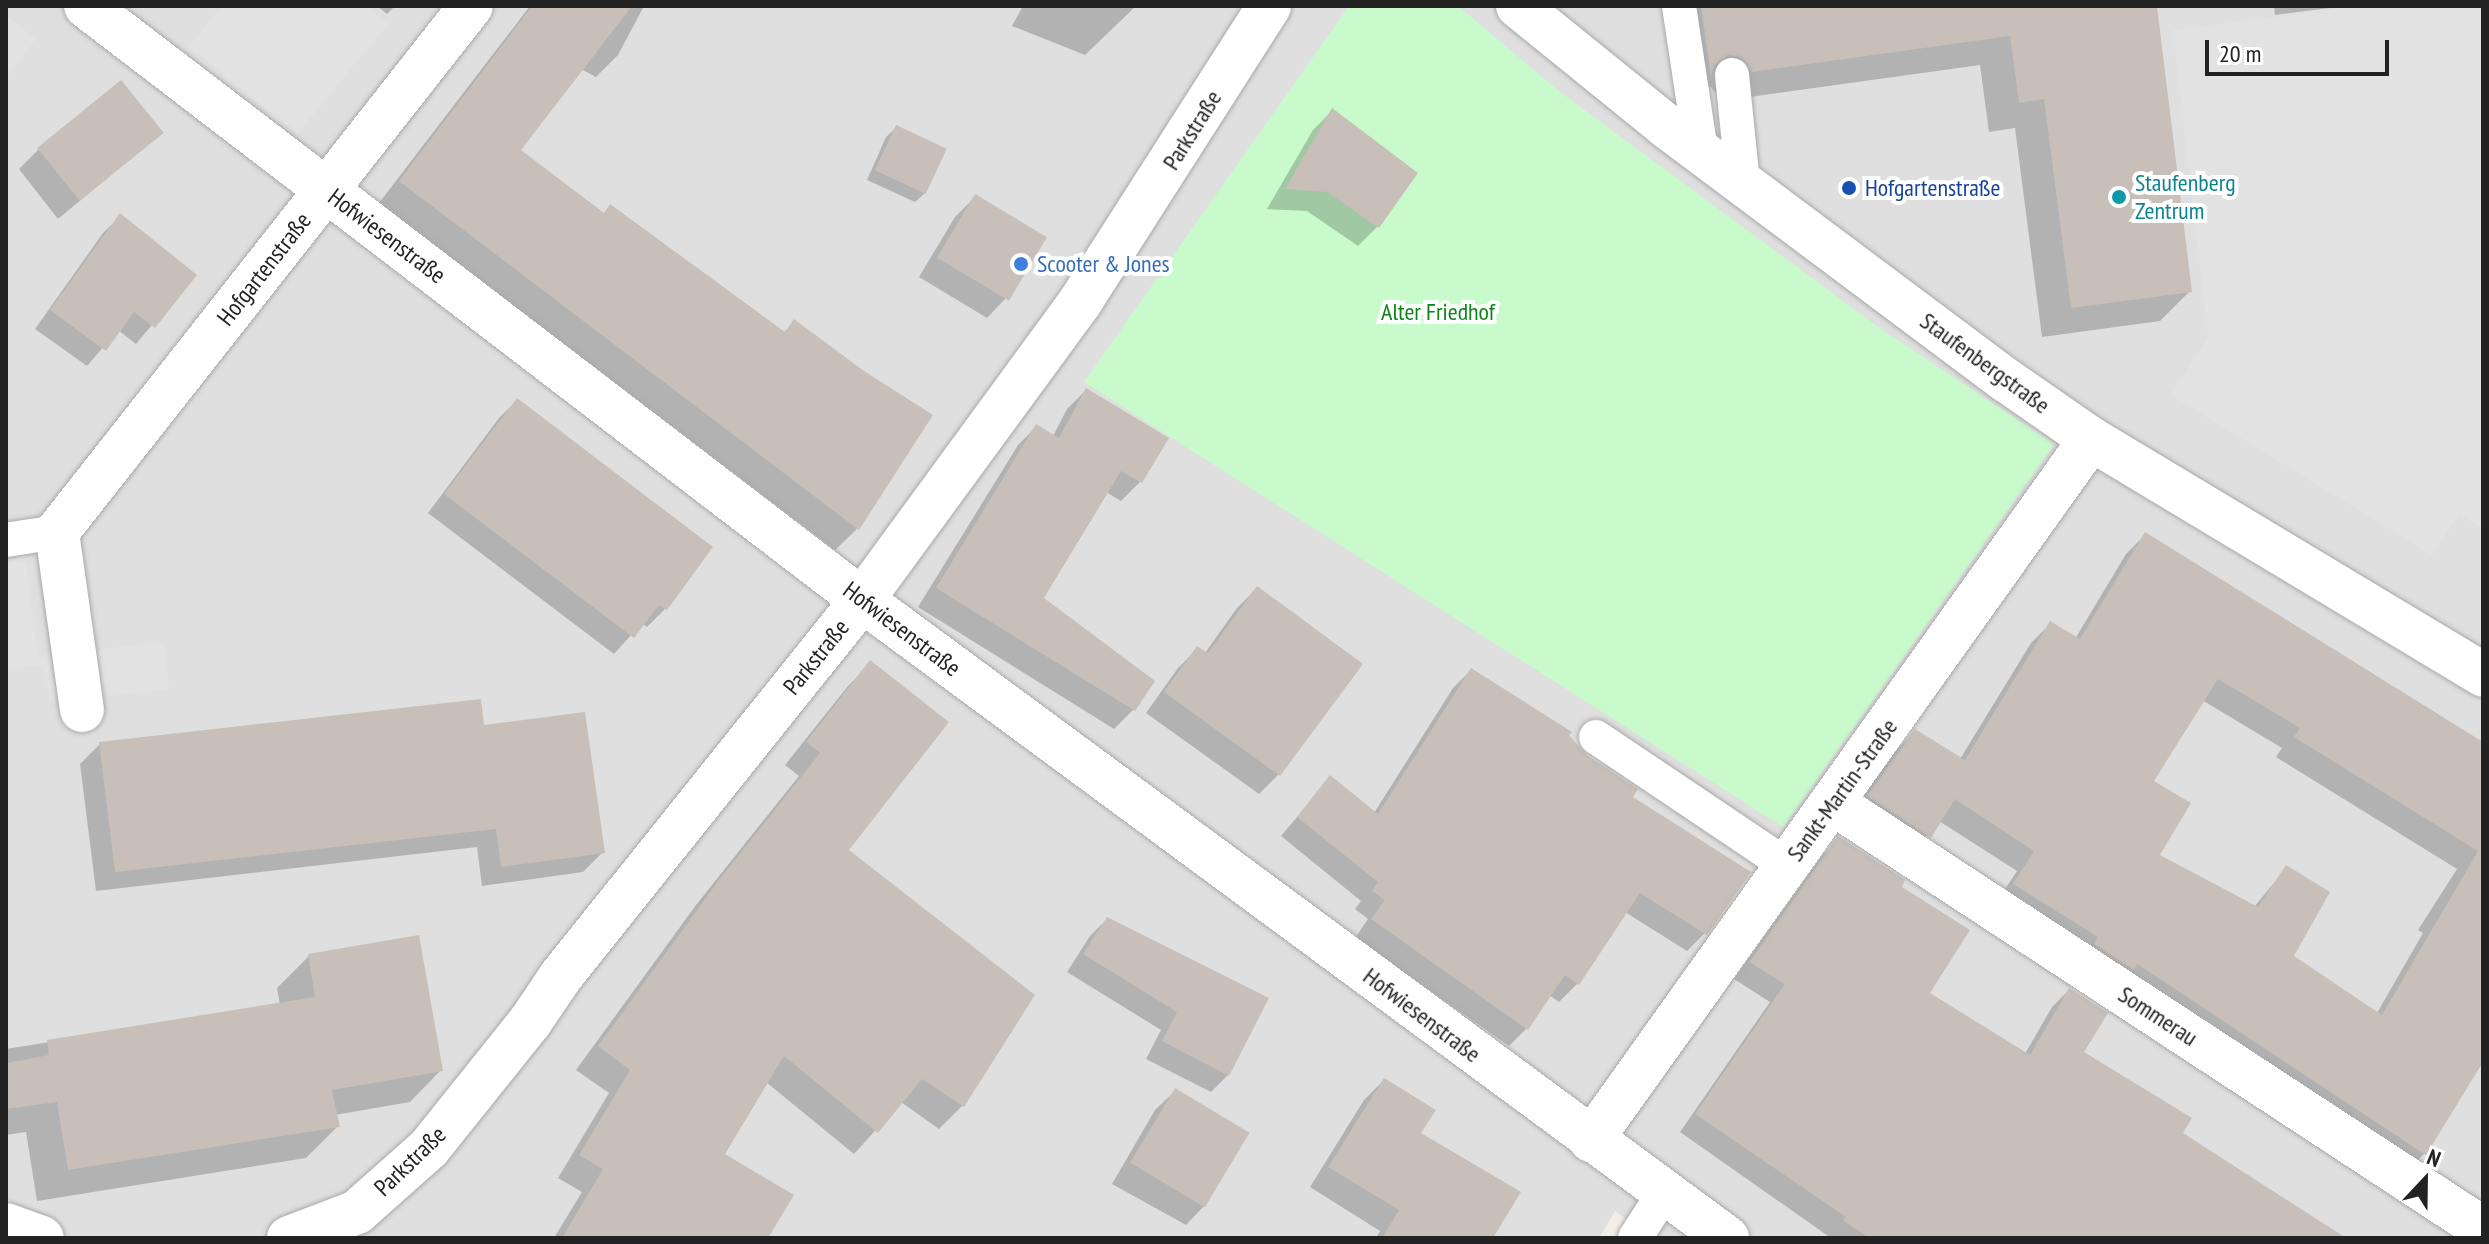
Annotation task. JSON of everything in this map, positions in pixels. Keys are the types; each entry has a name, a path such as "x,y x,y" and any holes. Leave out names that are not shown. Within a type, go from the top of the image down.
{"street":[{"name":"Hofwiesenstraße","path":"86,6 862,600 1727,1238"},
{"name":"Hofgartenstraße","path":"57,532 471,6"},
{"name":"Parkstraße","path":"289,1238 357,1212 429,1148 530,1022 561,976 862,600 1080,302 1269,6"},
{"name":"Staufenbergstraße","path":"1518,6 1743,184 2006,380 2091,439 2483,675"},
{"name":"Sankt-Martin-Straße","path":"1591,1140 2091,439"},
{"path":"57,532 82,710"},
{"name":"Sommerau","path":"1833,803 2468,1229"},
{"path":"6,1225 42,1238"}],"lane":[{"path":"1679,6 1701,152"},
{"path":"1732,75 1743,184"},
{"path":"6,540 57,532"},
{"path":"1596,737 1788,866"},
{"path":"1635,1238 1664,1193"}],"shaded area":[{"path":"6,6 2483,6 2483,1238 1652,1238 1615,1211 1599,1238 6,1238"},
{"path":"222,6 367,6 388,24 297,134 189,46"},
{"path":"2361,6 2483,6 2483,528 2459,514 2432,555 2171,395 2208,338 2173,30"},
{"path":"6,15 36,39 6,77"},
{"path":"24,546 38,657 164,642 169,689 50,703 44,665 6,669 6,548"}],"green space":[{"name":"Alter Friedhof","path":"1349,6 1458,6 1560,92 1881,329 2054,444 1783,827 1084,382"}],"building":[{"path":"532,6 632,6 521,150 604,213 610,204 785,332 794,319 864,371 933,415 859,530 399,181"},
{"name":"Staufenberg Zentrum","path":"1701,6 2157,6 2192,292 2071,308 2044,99 2019,103 2010,36 1752,72 1741,57 1729,55 1714,66 1711,78"},
{"path":"121,80 164,133 80,201 37,148"},
{"path":"1332,108 1418,173 1379,228 1327,192 1285,189"},
{"path":"896,125 947,149 926,194 875,170"},
{"path":"975,194 1047,237 1009,301 937,257"},
{"path":"120,213 197,275 155,328 134,312 106,351 50,310"},
{"path":"1086,388 1169,438 1142,483 1121,471 1044,598 1155,681 1135,711 936,588 1036,424 1059,438"},
{"path":"517,398 713,547 667,610 659,605 634,638 444,494"},
{"path":"2145,532 2483,742 2483,1062 2426,1155 2137,964 2134,970 2094,944 2098,937 2013,884 2034,851 1955,799 1931,838 1867,796 1915,729 1965,760 2050,621 2080,639","holes":["2218,679 2300,728 2294,737 2478,851 2382,1015 2294,956 2330,892 2286,865 2258,907 2160,855 2191,803 2154,781"]},
{"path":"1257,586 1363,664 1280,776 1164,692 1197,646 1208,653"},
{"path":"870,660 949,722 849,850 1035,995 964,1107 922,1079 878,1133 784,1056 725,1154 794,1195 768,1238 562,1238 603,1169 579,1155 630,1070 598,1046 719,880 820,753 806,742"},
{"path":"1471,668 1572,732 1569,735 1585,754 1638,789 1633,797 1751,872 1707,935 1640,893 1579,985 1565,975 1528,1030 1371,919 1385,900 1372,891 1378,882 1297,817 1330,775 1378,814"},
{"path":"481,699 484,725 585,712 605,853 501,867 496,829 115,872 99,742"},
{"path":"1838,836 1905,880 1902,887 1970,930 1930,993 2030,1055 2069,988 2108,1013 2084,1052 2192,1118 2183,1133 2346,1238 1869,1238 1843,1220 1846,1217 1695,1114 1785,984 1749,962"},
{"path":"1107,917 1269,998 1229,1076 1162,1041 1177,1012 1083,954"},
{"path":"419,935 443,1071 332,1090 340,1127 68,1170 57,1102 6,1109 6,1063 49,1055 47,1040 315,997 308,954"},
{"path":"1384,1078 1436,1110 1421,1133 1521,1192 1493,1238 1382,1238 1399,1210 1328,1167"},
{"path":"1175,1088 1250,1133 1205,1207 1130,1163"}],"place":[{"name":"Hofgartenstraße","path":"1849,188"},
{"name":"Staufenberg Zentrum","path":"2119,197"},
{"name":"Scooter & Jones","path":"1021,264"}]}
